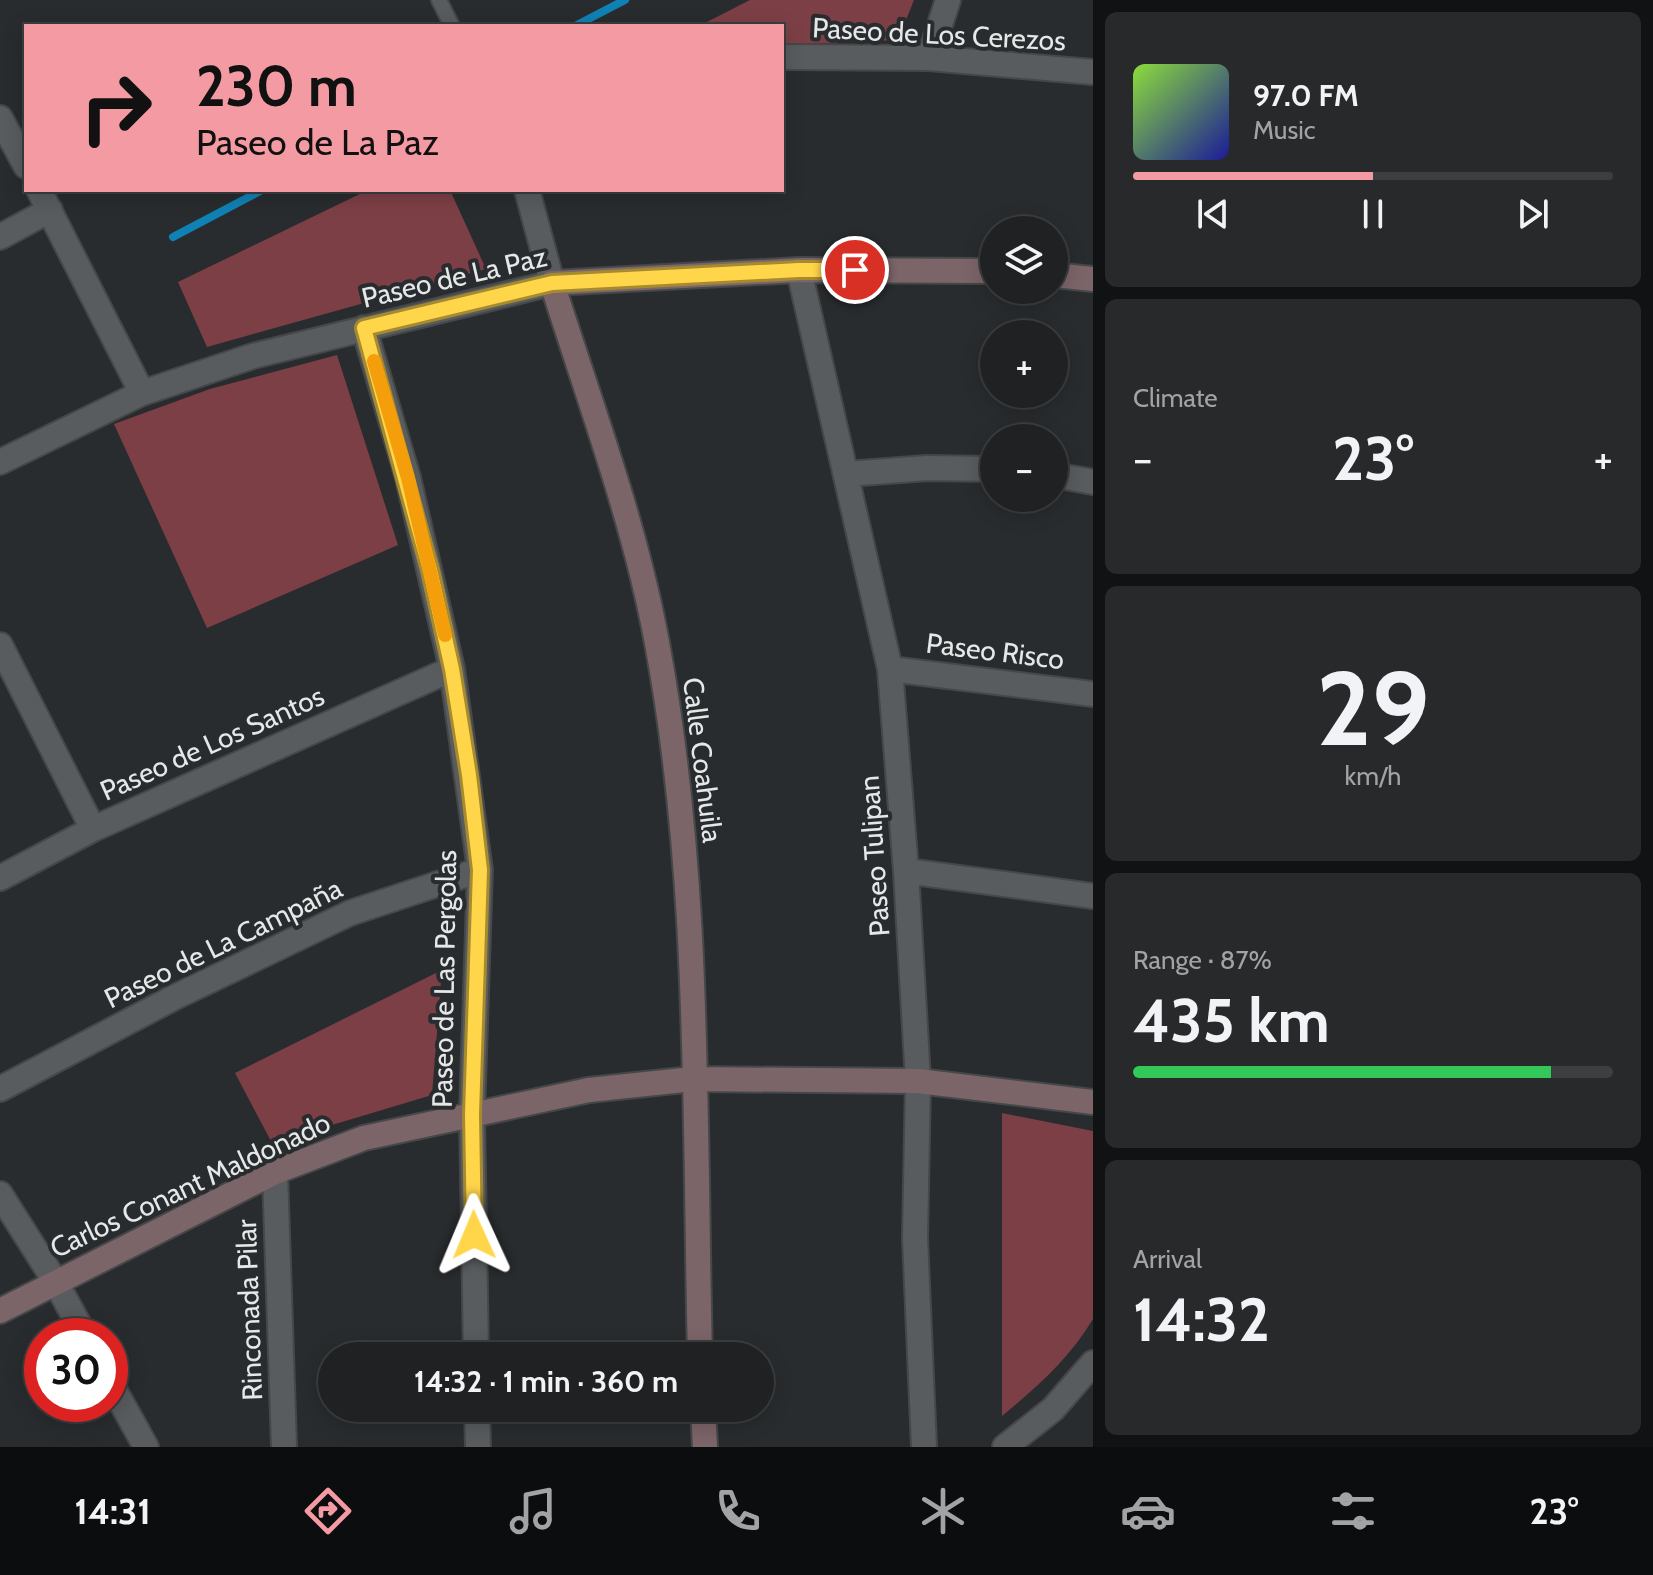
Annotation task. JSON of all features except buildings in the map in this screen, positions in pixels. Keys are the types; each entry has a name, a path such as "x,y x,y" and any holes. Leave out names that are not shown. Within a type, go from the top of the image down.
{"street":[{"path":"929,58 948,0"},
{"name":"Paseo de Los Cerezos","path":"784,57 929,58 1093,72"},
{"path":"0,118 24,162"},
{"name":"Calle Coahuila","path":"528,192 552,283 619,494 657,641 679,787 692,950 700,1342"},
{"path":"0,237 44,200 142,393"},
{"name":"Paseo de La Paz","path":"0,462 142,393 253,356 552,283 799,270 980,271"},
{"name":"Paseo Tulipan","path":"799,270 890,669 918,1081 915,1238 924,1447"},
{"path":"1068,276 1093,279"},
{"name":"Paseo de Las Pergolas","path":"364,328 408,478 452,669 480,870 472,1114 476,1342"},
{"path":"847,474 927,468 980,469"},
{"path":"1068,478 1093,482"},
{"path":"4,661 93,829"},
{"name":"Paseo de Los Santos","path":"0,878 93,829 452,669"},
{"name":"Paseo Risco","path":"890,669 1093,694"},
{"name":"Paseo de La Campaña","path":"0,1089 175,997 350,913 480,870"},
{"path":"906,871 1093,896"},
{"name":"Carlos Conant Maldonado","path":"0,1311 275,1172 364,1138 589,1090 693,1079 918,1081 1093,1102"},
{"name":"Rinconada Pilar","path":"275,1172 284,1447"},
{"path":"0,1194 75,1318"},
{"path":"1005,1447 1053,1409 1093,1363"},
{"path":"128,1414 146,1447"},
{"path":"477,1422 478,1447"},
{"path":"704,1422 705,1447"}],"lane":[{"path":"439,0 451,24"}],"shaded area":[{"path":"750,0 914,0 898,40 784,45 784,24 703,24"},
{"path":"364,192 451,192 486,269 207,347 178,282"},
{"path":"337,355 398,545 207,628 114,424 210,389"},
{"path":"442,970 432,1095 272,1143 235,1073"},
{"path":"1002,1113 1093,1131 1093,1319 1063,1360 1002,1416"}],"waterway":[{"path":"579,24 625,0"},
{"path":"173,237 258,192"}],"slow traffic":[{"path":"374,361 408,478 445,635"}],"route":[{"path":"474,1235 472,1114 480,870 469,775 452,669 430,570 408,478 364,328 552,283 799,270 855,270"}]}
